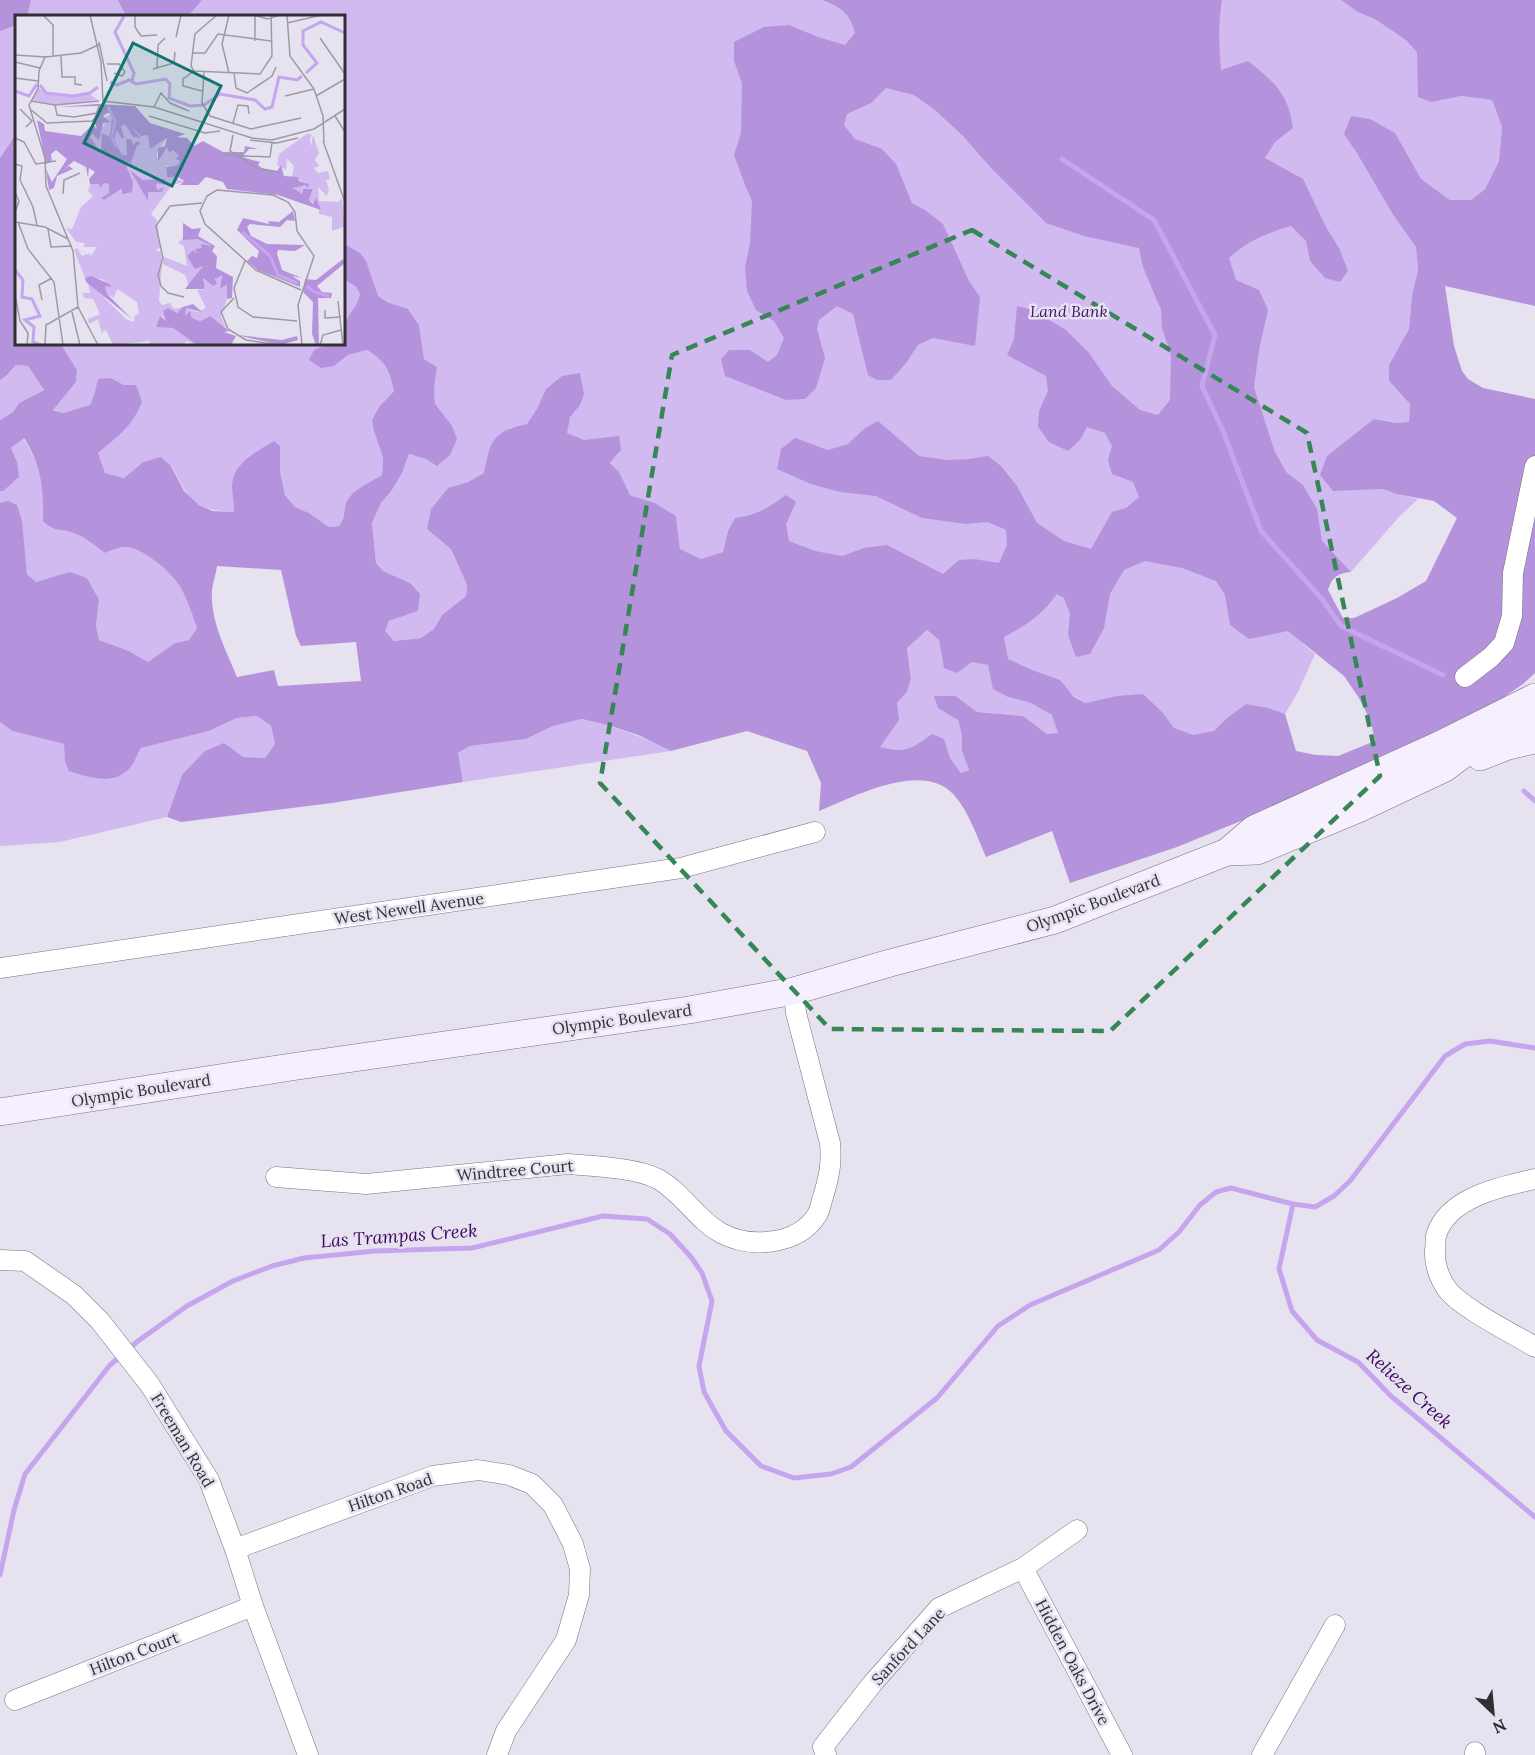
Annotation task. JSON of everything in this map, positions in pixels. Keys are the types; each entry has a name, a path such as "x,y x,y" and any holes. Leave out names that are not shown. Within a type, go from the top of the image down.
{"main road":[{"name":"Olympic Boulevard","path":"0,1112 291,1067 689,1010 794,991 1054,920 1227,852 1254,829 1439,745 1535,697"},
{"name":"Olympic Boulevard","path":"1227,852 1257,851 1358,809 1445,768 1497,731 1511,725 1535,723"},
{"path":"1445,768 1468,762 1508,746 1535,740"}],"street":[{"path":"1465,677 1491,657 1504,643 1512,616 1513,573 1535,466"},
{"name":"West Newell Avenue","path":"0,968 681,868 814,832"},
{"name":"Windtree Court","path":"276,1178 366,1184 568,1164 597,1166 639,1173 657,1179 708,1223 722,1233 742,1241 762,1243 788,1237 805,1228 817,1214 829,1178 831,1161 830,1143 796,1013 794,991"},
{"path":"1535,1179 1503,1186 1462,1203 1445,1218 1436,1235 1435,1257 1447,1290 1470,1308 1535,1347"},
{"name":"Freeman Road","path":"0,1260 26,1261 74,1295 100,1321 150,1385 209,1480 308,1755"},
{"name":"Hilton Road","path":"235,1549 433,1476 478,1470 509,1475 532,1484 553,1505 573,1544 580,1569 579,1595 566,1640 506,1731 497,1755"},
{"path":"1023,1568 1077,1530"},
{"name":"Sanford Lane","path":"826,1755 823,1747 872,1684 939,1608 1023,1568"},
{"name":"Hidden Oaks Drive","path":"1023,1568 1122,1755"},
{"name":"Hilton Court","path":"15,1700 253,1606"},
{"path":"1262,1755 1335,1625"}],"highlighted area":[{"path":"972,230 1307,433 1380,776 1110,1031 830,1029 600,783 672,355"}],"green space":[{"name":"Land Bank","path":"10,0 1474,0 1449,98 1461,96 1492,100 1502,127 1499,161 1485,189 1471,200 1450,200 1426,183 1416,247 1418,270 1412,295 1409,329 1389,365 1389,381 1410,404 1409,423 1374,419 1345,490 1383,489 1418,499 1398,518 1351,572 1329,549 1303,644 1315,654 1285,714 1282,725 1174,740 1093,702 1087,703 988,653 836,555 816,551 789,541 728,531 723,552 701,559 680,549 676,516 655,503 630,495 610,463 618,454 527,424 510,428 488,453 484,473 468,482 448,488 451,549 467,585 466,596 442,615 434,629 421,638 394,641 384,631 389,621 418,611 410,583 383,571 376,563 372,523 381,503 402,473 409,454 437,465 434,389 437,367 424,359 419,325 409,310 377,296 345,259 345,15 15,15 15,136 0,158 0,27"},
{"path":"345,280 356,287 360,294 357,306 348,318 345,330"},
{"path":"62,345 323,345 334,366 348,355 367,350 379,358 386,367 394,391 379,407 374,431 383,458 382,476 352,494 346,503 344,517 339,526 329,527 309,513 295,507 285,495 280,471 280,446 241,465 232,482 235,512 210,509 194,501 183,488 172,466 143,462 124,478 105,473 97,453 124,385 111,378 95,392 90,405 63,413 53,409 76,382 77,370"},
{"path":"16,365 28,366 44,390 19,403 13,412 0,420 0,380"},
{"path":"23,438 38,468 44,521 53,529 79,535 105,553 121,547 130,547 146,554 162,566 179,585 197,628 189,640 175,643 148,662 129,651 99,640 96,626 99,600 48,579 36,582 27,574 23,538 0,503 0,491 3,491 17,462 11,448"},
{"path":"927,630 956,652 988,665 1008,697 1031,703 1053,715 1058,734 1047,734 1023,716 977,712 956,696 939,708 958,720 962,736 962,751 969,770 961,773 950,758 944,739 897,752 879,747 898,720 897,703 907,692 911,679 907,648"},
{"path":"257,716 271,726 275,744 265,758 243,757 224,744 182,775 167,817 60,842 0,846 0,722 12,731 65,744 65,761 129,769 141,748 209,731 237,718"},
{"path":"582,719 627,732 671,751 463,782 458,753 470,746 526,739 553,726"}],"shaded area":[{"path":"0,0 31,0 27,15 15,15 15,25 0,31"},
{"path":"118,0 202,0 189,15 126,15"},
{"path":"822,0 1222,0 1219,35 1221,70 1248,61 1278,89 1288,106 1293,128 1275,142 1265,158 1303,179 1326,227 1339,248 1348,271 1340,282 1325,278 1310,261 1306,241 1291,226 1258,238 1229,258 1236,280 1259,290 1268,310 1254,387 1275,452 1286,472 1303,485 1317,509 1322,541 1351,572 1336,576 1328,590 1343,618 1354,618 1397,598 1426,581 1457,518 1434,501 1396,494 1383,489 1333,491 1320,475 1327,456 1374,419 1397,423 1409,422 1410,404 1389,381 1389,365 1409,329 1412,295 1418,270 1416,247 1392,213 1344,134 1351,116 1370,119 1395,133 1421,179 1450,200 1471,200 1485,189 1499,161 1502,127 1492,100 1461,96 1431,102 1418,97 1417,52 1406,40 1341,0 1535,0 1535,306 1445,286 1454,346 1462,371 1468,379 1483,388 1535,399 1535,673 1504,697 1441,731 1258,814 1177,847 1070,883 1052,831 986,857 964,809 954,795 940,785 924,781 906,781 869,791 819,811 821,783 807,751 747,731 671,751 638,735 582,719 553,726 526,739 470,746 458,753 463,782 332,803 181,822 167,817 182,775 205,751 224,743 243,757 265,758 275,744 271,726 257,716 237,718 209,731 141,748 131,767 122,774 100,779 69,771 65,761 64,744 12,731 0,722 0,503 8,501 17,505 22,521 27,574 36,582 70,572 87,578 99,600 96,626 99,640 129,651 148,662 175,643 189,640 197,628 179,585 169,573 146,554 130,547 121,547 105,553 79,535 53,528 43,521 43,499 38,468 24,438 11,448 17,462 19,477 0,491 0,420 13,412 19,403 44,390 28,366 16,365 0,380 0,158 15,136 15,345 62,345 77,370 76,382 53,410 63,413 90,405 98,379 111,378 124,385 136,385 142,402 129,425 98,453 105,473 124,478 143,462 161,457 171,466 184,491 199,505 213,511 234,512 232,484 237,469 254,453 274,441 280,446 280,471 285,495 295,507 309,513 329,527 339,526 349,498 357,490 382,475 383,458 372,420 379,407 394,391 386,367 379,358 367,350 348,355 334,366 321,368 309,360 314,350 326,345 345,345 345,327 360,294 356,287 345,280 345,245 360,253 366,261 378,296 387,302 408,309 419,325 424,359 437,367 434,389 435,404 452,426 457,439 450,455 437,466 426,459 409,454 402,473 381,503 372,523 376,563 383,571 410,583 420,594 418,611 389,621 385,631 394,641 421,638 434,629 442,615 466,596 467,585 451,549 427,529 431,509 448,488 468,482 484,473 488,452 495,439 507,430 527,424 546,389 562,376 580,373 584,394 580,405 570,417 567,433 584,440 619,436 621,450 610,463 619,472 630,495 655,503 676,516 680,549 701,559 723,552 728,531 735,518 762,510 786,495 796,502 786,524 789,541 816,551 842,556 864,548 887,545 943,574 959,560 974,559 999,563 1007,545 1006,530 988,522 966,524 922,518 876,496 840,492 811,484 777,469 781,449 795,438 828,450 848,444 865,428 878,421 919,456 947,460 988,456 1001,466 1017,486 1037,523 1064,541 1091,549 1112,512 1126,508 1139,497 1133,482 1112,474 1108,460 1112,446 1105,433 1087,427 1080,440 1068,451 1049,442 1038,427 1039,411 1048,391 1046,376 1007,355 1014,339 1017,306 1033,310 1066,330 1089,353 1112,386 1140,410 1158,415 1170,400 1171,355 1162,328 1161,310 1143,267 1139,248 1084,236 1046,223 962,135 935,110 914,95 886,88 871,103 847,114 844,125 855,139 882,149 896,164 912,203 943,224 969,281 980,297 975,346 933,338 918,345 891,380 877,380 868,375 853,314 837,306 819,320 817,329 825,358 816,388 805,399 786,400 725,376 721,359 729,350 750,350 768,362 777,355 784,338 774,321 756,310 747,291 745,267 750,244 752,201 734,155 741,133 742,83 734,61 734,42 764,27 789,25 845,45 855,33 850,20 839,8","holes":["1145,561 1182,568 1216,581 1225,595 1230,625 1249,639 1288,631 1344,676 1371,722 1375,741 1338,756 1296,751 1285,714 1246,704 1214,731 1193,735 1174,728 1162,712 1143,694 1117,696 1086,703 1074,697 1060,680 1008,659 1004,637 1034,619 1057,594 1064,598 1070,614 1068,635 1076,657 1090,654 1104,628 1110,594 1124,570","217,566 281,570 296,636 301,646 356,642 361,681 278,686 274,670 237,677 220,635 212,602","927,630 939,640 944,668 957,673 972,662 988,665 993,689 1008,697 1031,703 1052,715 1058,733 1047,734 1023,716 977,712 956,696 934,696 938,708 958,720 962,736 962,751 969,770 961,773 950,758 944,739 932,734 908,749 896,750 880,747 899,720 897,703 907,692 911,679 907,648"]}],"waterway":[{"path":"1062,159 1154,220 1215,335 1202,386 1223,431 1261,531 1322,599 1341,626 1443,675"},
{"path":"1524,791 1535,801"},
{"name":"Las Trampas Creek","path":"0,1575 14,1510 25,1474 110,1365 138,1341 187,1306 233,1281 272,1266 304,1258 375,1251 472,1248 603,1216 647,1219 670,1234 702,1273 712,1301 699,1366 704,1392 726,1431 761,1466 794,1478 831,1474 851,1467 937,1398 998,1326 1030,1305 1159,1250 1179,1232 1200,1205 1216,1192 1231,1188 1293,1204 1315,1207 1334,1196 1350,1181 1445,1056 1465,1044 1490,1041 1535,1048"},
{"name":"Relieze Creek","path":"1293,1204 1279,1269 1292,1311 1317,1340 1358,1362 1391,1396 1535,1517"}]}
